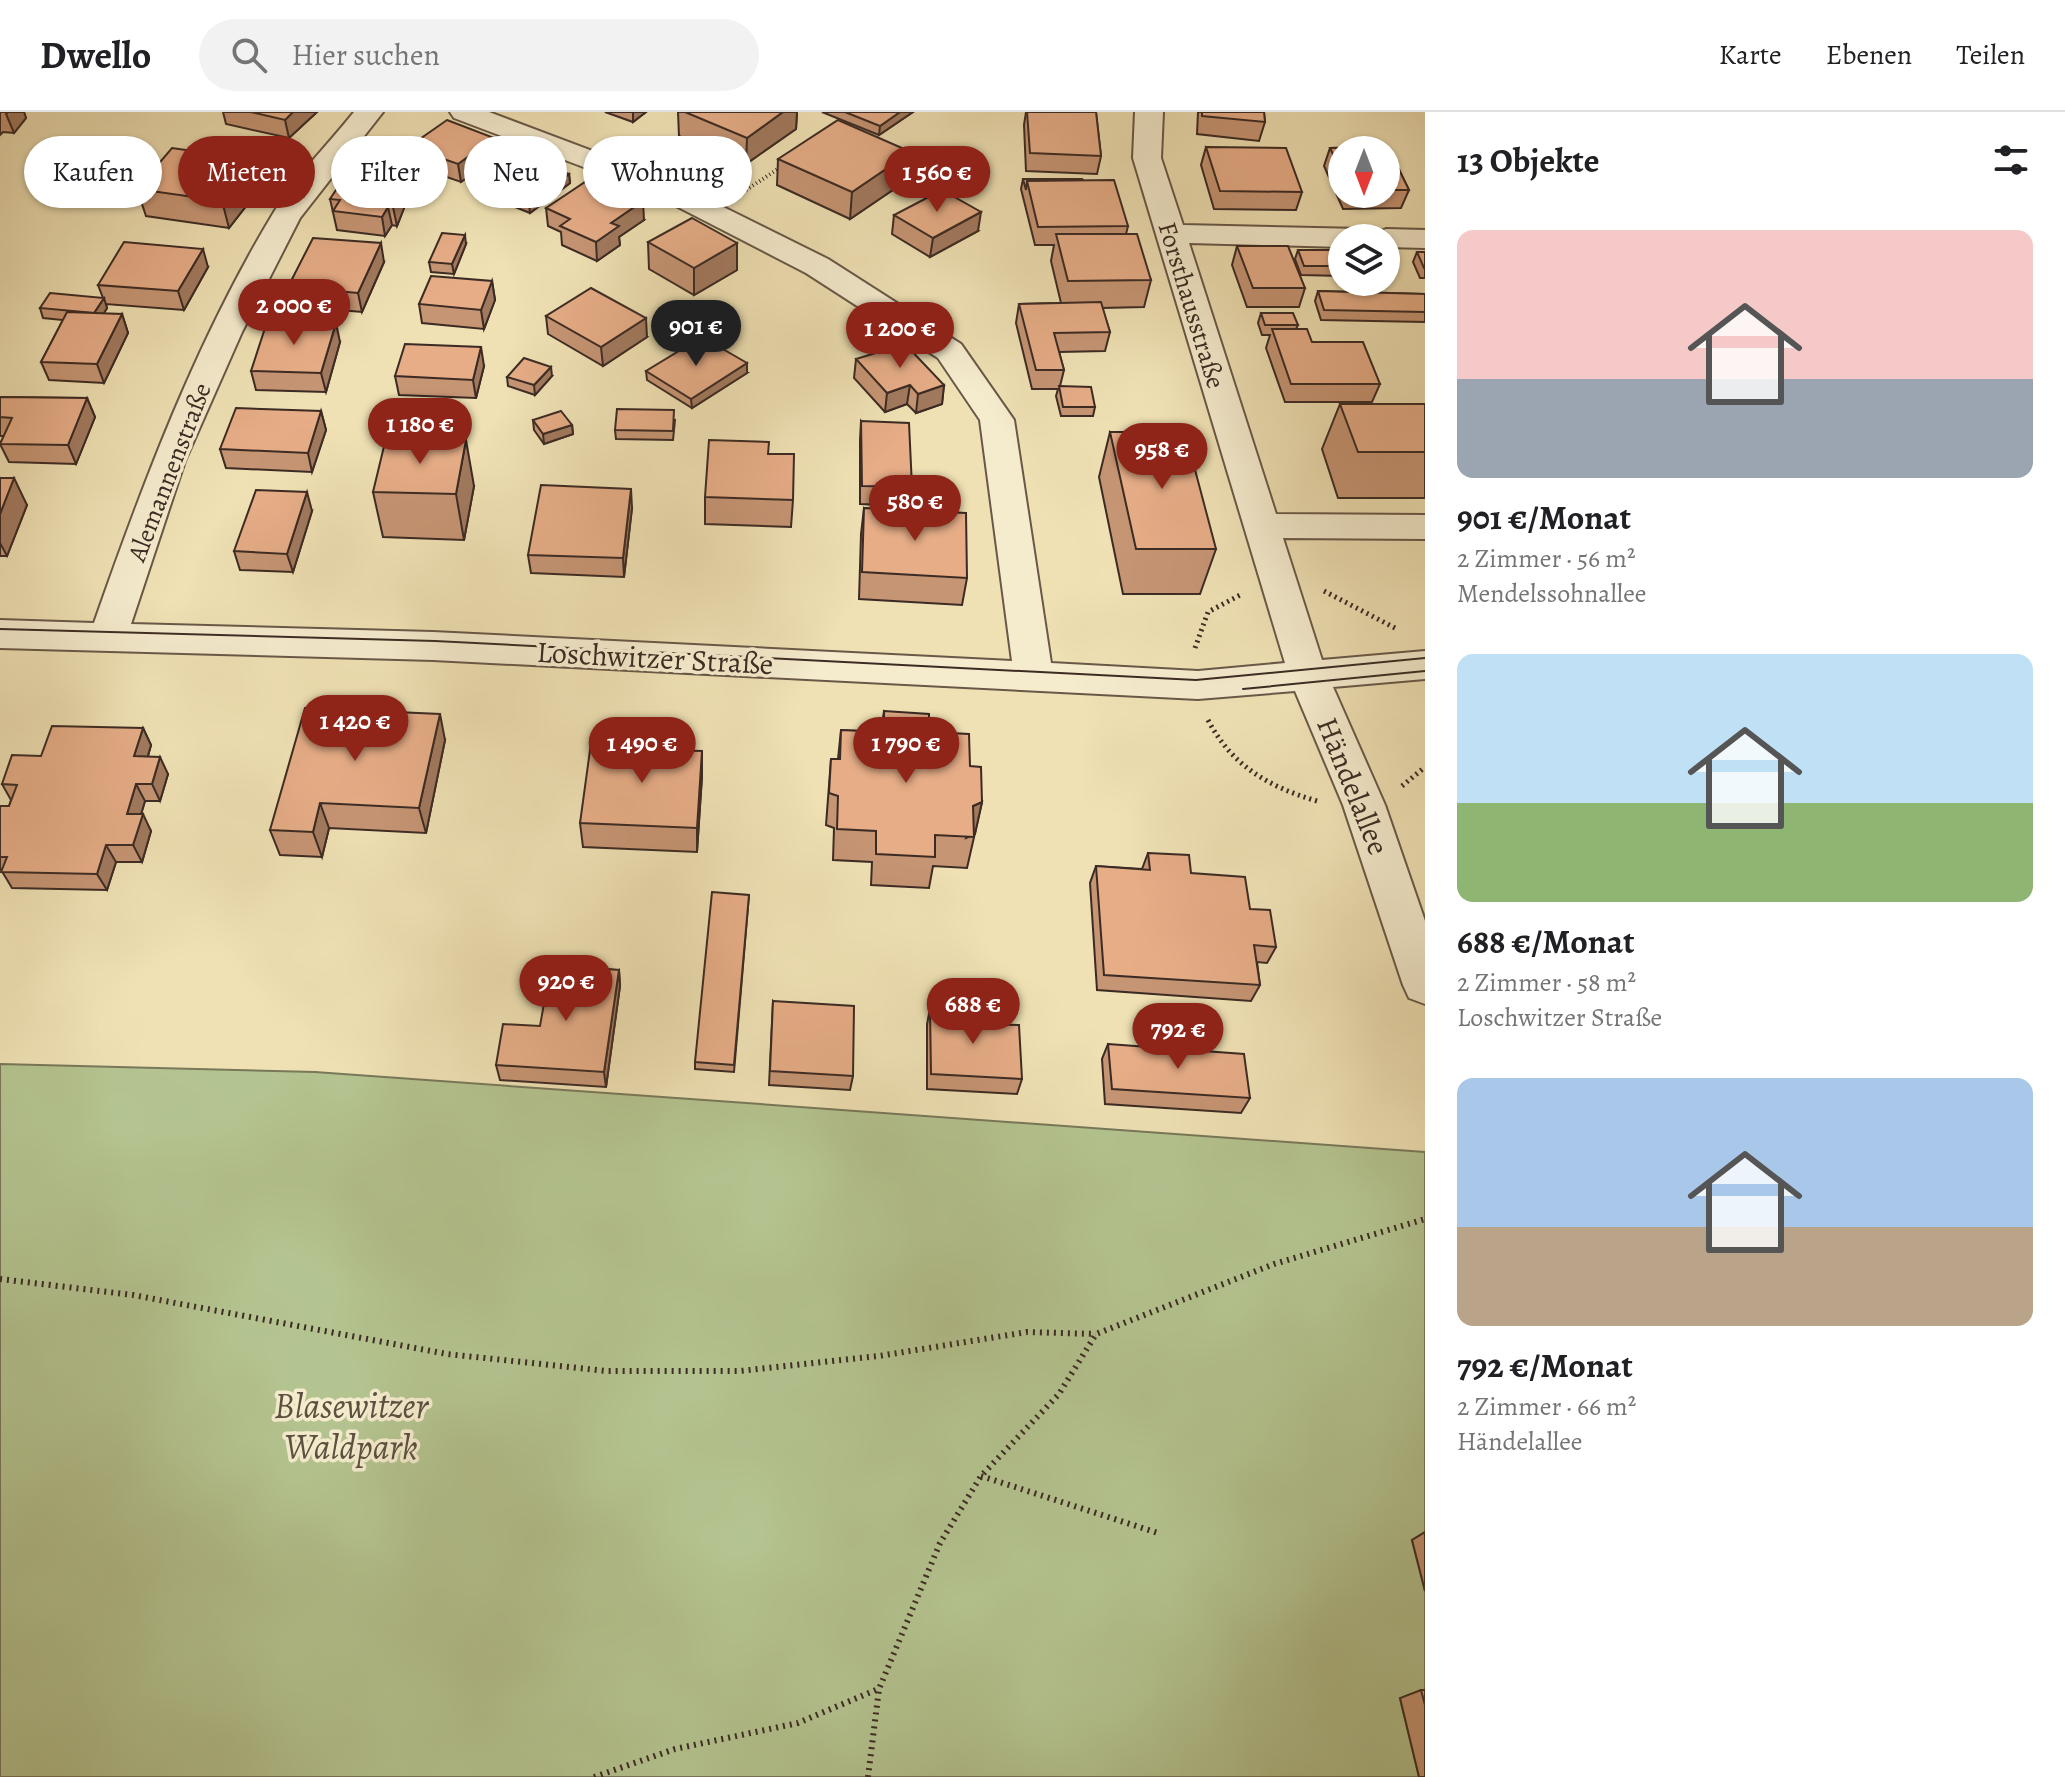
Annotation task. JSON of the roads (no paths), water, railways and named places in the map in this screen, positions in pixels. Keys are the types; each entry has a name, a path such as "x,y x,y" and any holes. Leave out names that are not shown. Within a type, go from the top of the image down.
{"street":[{"name":"Alemannenstraße","path":"108,636 168,461 226,332 286,216 369,112"},
{"path":"464,112 657,185 817,266 950,351 997,420 1034,678"},
{"name":"Forsthausstraße","path":"1149,112 1147,158 1310,678"},
{"path":"1170,234 1328,237"},
{"path":"1400,238 1425,239"},
{"path":"1261,526 1425,527"},
{"name":"Loschwitzer Straße","path":"0,634 433,646 1198,685 1310,678 1425,665"},
{"name":"Händelallee","path":"1310,678 1364,805 1425,985"}],"tram line":[{"path":"0,629 435,641 1196,680 1425,658"},
{"path":"1243,689 1425,671"}],"park label":[{"name":"Blasewitzer Waldpark","path":"351,1426"}]}
